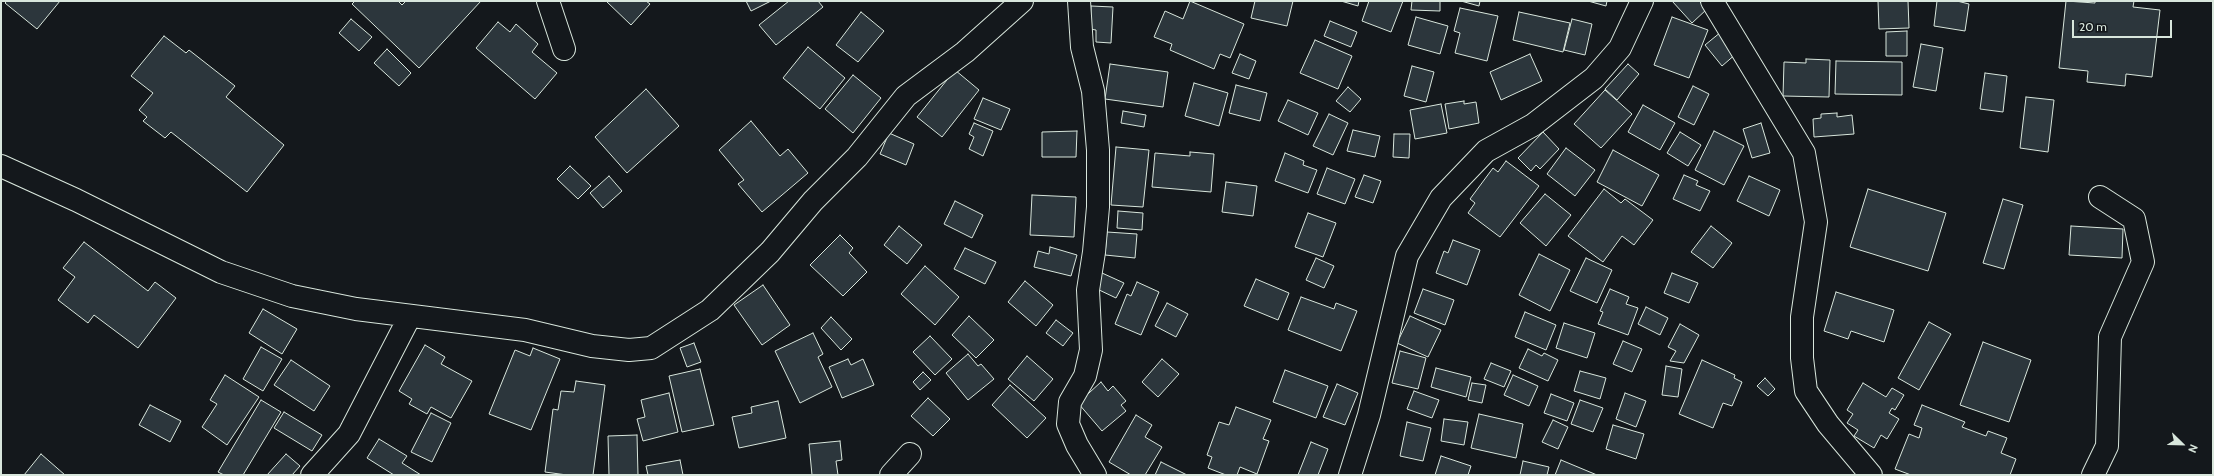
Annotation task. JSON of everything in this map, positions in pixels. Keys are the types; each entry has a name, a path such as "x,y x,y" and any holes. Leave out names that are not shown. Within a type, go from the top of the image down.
{"street":[{"path":"548,1 564,49"},
{"path":"1,166 76,200 221,272 292,296 356,309 525,330 592,346 629,350 651,348 710,310 770,252 813,201 857,157 906,96 966,52 1022,1"},
{"path":"1079,1 1082,47 1093,92 1098,150 1098,207 1094,252 1088,290 1091,350 1085,376 1070,402 1068,424 1077,445 1095,475"},
{"path":"1350,475 1369,415 1407,256 1441,198 1486,151 1533,125 1594,78 1620,48 1642,1"},
{"path":"1712,1 1804,153 1816,222 1802,317 1802,358 1806,391 1828,424 1871,475"},
{"path":"2093,475 2107,446 2110,337 2143,262 2134,219 2100,197"},
{"path":"312,475 349,434 410,316"},
{"path":"891,475 910,454"}],"building":[{"path":"7,1 60,1 37,29 5,3"},
{"path":"355,1 398,1 402,5 406,1 481,1 419,68 352,4"},
{"path":"606,1 646,1 650,4 631,25"},
{"path":"746,1 771,1 751,11"},
{"path":"789,1 818,1 823,7 776,45 759,25"},
{"path":"1190,1 1244,24 1230,58 1220,54 1214,69 1170,50 1172,44 1154,37 1165,11 1183,19"},
{"path":"1255,1 1293,1 1287,26 1251,18"},
{"path":"1341,1 1359,1 1358,6"},
{"path":"1369,1 1403,1 1391,32 1362,21"},
{"path":"1412,1 1440,1 1440,11 1411,10"},
{"path":"1461,1 1480,1 1479,6"},
{"path":"1588,1 1607,1 1606,6"},
{"path":"1672,1 1699,1 1707,9 1692,23"},
{"path":"1878,1 1908,1 1909,28 1879,29"},
{"path":"1937,1 1957,1 1969,4 1965,31 1934,26"},
{"path":"2066,1 2095,3 2095,1 2134,1 2133,7 2160,10 2152,77 2126,74 2125,86 2087,82 2088,71 2059,68"},
{"path":"1091,6 1113,7 1111,43 1096,42 1096,30 1090,29"},
{"path":"1460,8 1498,16 1487,61 1455,53 1460,33 1454,31"},
{"path":"861,12 884,31 858,62 836,45"},
{"path":"1519,12 1570,23 1563,52 1513,40"},
{"path":"1416,17 1448,26 1440,54 1408,45"},
{"path":"1672,17 1708,30 1689,78 1654,65"},
{"path":"351,19 372,37 359,51 339,33"},
{"path":"1572,19 1592,24 1585,55 1564,50"},
{"path":"1330,21 1357,32 1351,47 1324,36"},
{"path":"498,22 510,32 516,24 538,44 532,52 557,73 535,99 476,48"},
{"path":"1907,31 1907,56 1886,56 1886,32"},
{"path":"1721,32 1737,53 1722,66 1705,45"},
{"path":"164,36 186,53 189,50 235,86 226,97 284,145 247,192 171,132 165,138 143,121 147,117 139,110 153,93 131,76"},
{"path":"1315,40 1352,56 1338,89 1300,73"},
{"path":"1921,44 1943,48 1936,91 1913,87"},
{"path":"808,47 845,78 820,109 783,78"},
{"path":"387,49 411,73 399,86 374,63"},
{"path":"1240,54 1256,61 1249,79 1232,73"},
{"path":"1530,54 1542,81 1501,100 1490,72"},
{"path":"1806,59 1830,60 1829,97 1783,96 1784,62 1806,63"},
{"path":"1836,61 1902,62 1902,95 1835,94"},
{"path":"1110,64 1168,72 1163,107 1105,99"},
{"path":"1628,64 1639,74 1617,100 1605,89"},
{"path":"1412,66 1434,72 1426,102 1404,96"},
{"path":"955,70 979,90 942,137 917,117"},
{"path":"1985,73 2007,76 2003,112 1980,109"},
{"path":"853,75 881,98 853,133 825,109"},
{"path":"1194,83 1228,93 1219,126 1185,116"},
{"path":"1236,85 1267,93 1260,121 1229,113"},
{"path":"1693,86 1709,94 1694,125 1678,117"},
{"path":"1348,87 1361,99 1350,112 1336,101"},
{"path":"646,89 679,126 627,173 595,137"},
{"path":"1605,90 1632,114 1601,148 1574,124"},
{"path":"2026,97 2054,100 2048,152 2020,148"},
{"path":"983,98 1010,109 1001,130 974,119"},
{"path":"1288,100 1318,113 1308,135 1278,121"},
{"path":"1464,101 1464,104 1476,102 1479,123 1449,129 1445,104"},
{"path":"1441,104 1447,133 1415,139 1410,110"},
{"path":"1643,105 1675,123 1660,150 1628,132"},
{"path":"1123,111 1146,115 1144,127 1121,123"},
{"path":"1837,113 1837,117 1852,115 1854,134 1814,137 1813,119 1821,118 1821,114"},
{"path":"1329,114 1348,123 1333,155 1313,146"},
{"path":"751,121 780,156 788,149 808,173 762,212 738,184 744,180 719,150"},
{"path":"974,123 993,131 983,156 969,149 974,137 969,134"},
{"path":"1761,123 1770,153 1752,158 1743,129"},
{"path":"1353,130 1380,136 1375,157 1347,151"},
{"path":"1077,131 1076,157 1042,157 1042,132"},
{"path":"1714,131 1744,146 1724,185 1695,170"},
{"path":"1543,132 1559,149 1540,169 1536,165 1531,171 1518,158"},
{"path":"1680,132 1701,145 1688,166 1667,153"},
{"path":"889,133 914,144 906,165 880,154"},
{"path":"1394,134 1410,134 1409,158 1393,157"},
{"path":"1116,147 1149,150 1143,207 1111,205"},
{"path":"1566,148 1595,170 1575,196 1547,174"},
{"path":"1613,150 1659,175 1642,206 1597,182"},
{"path":"1190,152 1214,154 1211,192 1152,187 1155,153 1190,156"},
{"path":"1285,153 1304,161 1303,165 1317,170 1308,193 1275,181"},
{"path":"1506,161 1539,186 1500,237 1468,213 1475,203 1470,199 1493,168 1498,172"},
{"path":"570,166 591,186 578,199 557,179"},
{"path":"1327,168 1355,179 1345,204 1317,194"},
{"path":"1364,175 1381,181 1373,203 1355,197"},
{"path":"1684,175 1698,181 1696,185 1710,191 1700,211 1673,199"},
{"path":"609,176 622,191 603,208 590,193"},
{"path":"1749,176 1780,190 1769,216 1737,201"},
{"path":"1226,182 1257,186 1253,216 1222,212"},
{"path":"1604,189 1621,203 1625,199 1653,220 1634,245 1622,236 1603,262 1568,236"},
{"path":"1868,189 1946,213 1928,271 1850,247"},
{"path":"1545,194 1571,215 1546,246 1520,223"},
{"path":"1032,195 1076,197 1074,237 1030,235"},
{"path":"2003,199 2023,205 2004,269 1983,263"},
{"path":"955,201 983,215 972,238 944,224"},
{"path":"1118,211 1143,213 1142,230 1117,228"},
{"path":"1308,213 1336,223 1323,257 1295,247"},
{"path":"899,226 922,245 907,264 884,245"},
{"path":"1711,226 1732,243 1713,268 1691,252"},
{"path":"2071,226 2123,229 2122,258 2069,255"},
{"path":"1107,232 1137,234 1135,258 1105,255"},
{"path":"840,235 853,248 849,253 867,272 843,296 810,265"},
{"path":"1453,240 1480,250 1467,285 1436,273 1444,251 1448,253"},
{"path":"84,242 148,291 155,282 176,298 138,348 94,315 88,323 58,300 75,277 63,268"},
{"path":"1050,247 1077,255 1071,276 1034,267 1038,251 1049,254"},
{"path":"965,248 996,262 985,284 954,269"},
{"path":"1539,254 1570,270 1550,311 1519,295"},
{"path":"1316,258 1334,266 1324,288 1306,280"},
{"path":"1586,258 1612,270 1597,303 1570,291"},
{"path":"925,266 959,297 935,325 901,294"},
{"path":"1102,273 1124,283 1116,298 1095,288"},
{"path":"1672,273 1698,283 1689,303 1664,293"},
{"path":"1256,279 1289,293 1278,320 1244,306"},
{"path":"1025,281 1053,305 1036,326 1008,302"},
{"path":"1137,282 1159,292 1141,335 1115,324 1127,294 1131,296"},
{"path":"763,285 790,325 762,345 734,305"},
{"path":"1423,289 1454,300 1445,325 1414,313"},
{"path":"1610,289 1629,297 1626,304 1638,308 1628,335 1598,324 1603,312 1600,311"},
{"path":"1836,292 1894,310 1884,342 1851,331 1848,339 1824,331"},
{"path":"1301,297 1334,309 1336,303 1357,311 1341,351 1288,330"},
{"path":"1167,303 1188,314 1176,337 1155,326"},
{"path":"1646,307 1668,318 1660,335 1638,324"},
{"path":"263,309 297,329 282,354 249,333"},
{"path":"1525,312 1556,325 1546,350 1515,337"},
{"path":"969,316 994,340 976,358 952,335"},
{"path":"1410,316 1441,330 1428,357 1397,343"},
{"path":"831,317 852,339 841,350 821,328"},
{"path":"1056,320 1073,333 1063,346 1046,333"},
{"path":"1929,322 1951,334 1919,390 1898,378"},
{"path":"1564,323 1595,333 1587,358 1556,348"},
{"path":"1680,324 1699,335 1684,363 1670,361 1676,351 1668,347"},
{"path":"813,333 823,354 818,357 832,387 800,403 775,351"},
{"path":"930,336 952,359 935,375 913,352"},
{"path":"1623,341 1642,349 1632,372 1613,364"},
{"path":"1983,342 2031,360 2009,422 1960,405"},
{"path":"694,343 701,362 687,367 680,348"},
{"path":"425,345 445,357 441,364 472,381 451,418 431,407 427,414 409,404 412,399 399,391"},
{"path":"261,347 282,359 263,391 243,379"},
{"path":"533,348 560,359 531,430 489,414 515,350 530,356"},
{"path":"1528,349 1542,356 1544,353 1558,360 1548,381 1519,368"},
{"path":"1400,351 1426,358 1418,389 1392,383"},
{"path":"968,354 978,366 981,364 994,379 968,400 946,373"},
{"path":"1027,356 1053,379 1034,401 1008,379"},
{"path":"848,359 851,365 863,359 874,385 842,398 829,367"},
{"path":"1162,359 1179,374 1158,397 1142,382"},
{"path":"291,360 330,386 314,411 274,385"},
{"path":"1702,360 1735,375 1734,378 1742,382 1732,406 1723,403 1713,428 1679,414"},
{"path":"1491,363 1511,371 1504,387 1484,379"},
{"path":"1666,366 1682,369 1678,397 1662,395"},
{"path":"1436,368 1471,377 1466,397 1431,387"},
{"path":"700,369 714,425 682,432 669,376"},
{"path":"1285,370 1328,386 1316,418 1273,402"},
{"path":"1580,371 1606,378 1600,399 1574,391"},
{"path":"923,372 931,380 920,390 913,382"},
{"path":"225,375 259,397 227,445 202,427 217,404 210,400"},
{"path":"1513,375 1538,386 1529,406 1504,395"},
{"path":"1765,378 1775,389 1768,396 1757,386"},
{"path":"576,381 605,385 593,475 567,475 545,472 553,409 558,410 561,391 574,392"},
{"path":"1101,382 1108,391 1113,386 1126,401 1121,405 1126,411 1102,431 1078,403"},
{"path":"1472,383 1486,385 1482,403 1468,400"},
{"path":"1863,383 1886,397 1892,388 1904,395 1895,410 1892,408 1889,413 1899,419 1887,439 1881,435 1874,448 1854,436 1858,430 1847,423 1853,414 1847,410"},
{"path":"1337,384 1358,393 1345,425 1323,417"},
{"path":"1010,385 1046,418 1027,438 992,405"},
{"path":"1414,391 1439,400 1432,418 1407,409"},
{"path":"669,393 678,432 643,441 637,419 645,417 641,400"},
{"path":"1625,393 1646,401 1636,427 1616,419"},
{"path":"1551,394 1574,403 1567,421 1544,413"},
{"path":"928,398 950,419 933,436 911,416"},
{"path":"261,400 281,412 243,475 224,475 218,472"},
{"path":"1580,400 1603,408 1593,432 1571,424"},
{"path":"778,401 786,438 739,448 732,417 752,413 751,407"},
{"path":"150,405 181,421 170,442 139,425"},
{"path":"1922,405 1965,422 1962,427 1986,436 1988,431 2007,438 2001,453 2016,459 2010,475 1911,475 1895,469 1909,434 1919,438 1922,428 1914,425"},
{"path":"1236,407 1271,420 1263,439 1269,441 1257,474 1240,467 1237,475 1226,475 1208,468 1212,457 1207,455 1219,422 1229,425"},
{"path":"284,412 322,435 312,451 274,428"},
{"path":"431,413 451,423 432,462 411,452"},
{"path":"1479,414 1523,424 1516,458 1471,448"},
{"path":"1136,415 1152,425 1145,437 1162,447 1145,475 1131,475 1109,462"},
{"path":"1444,419 1468,422 1464,445 1441,441"},
{"path":"1553,420 1568,427 1558,449 1542,442"},
{"path":"1407,422 1431,428 1423,461 1400,456"},
{"path":"1613,425 1644,434 1636,459 1606,449"},
{"path":"637,435 638,475 609,475 608,436"},
{"path":"379,439 407,456 402,463 421,475 394,475 367,458"},
{"path":"840,441 842,460 836,461 838,475 812,475 809,444"},
{"path":"1311,442 1328,449 1318,475 1298,475"},
{"path":"41,454 65,475 24,475"},
{"path":"286,454 300,466 292,475 267,475"},
{"path":"1441,456 1471,466 1468,475 1435,475"},
{"path":"680,460 683,475 648,475 646,466"},
{"path":"1561,460 1597,475 1555,475"},
{"path":"1523,461 1549,467 1547,475 1520,475"},
{"path":"1161,462 1187,475 1155,475"}]}
